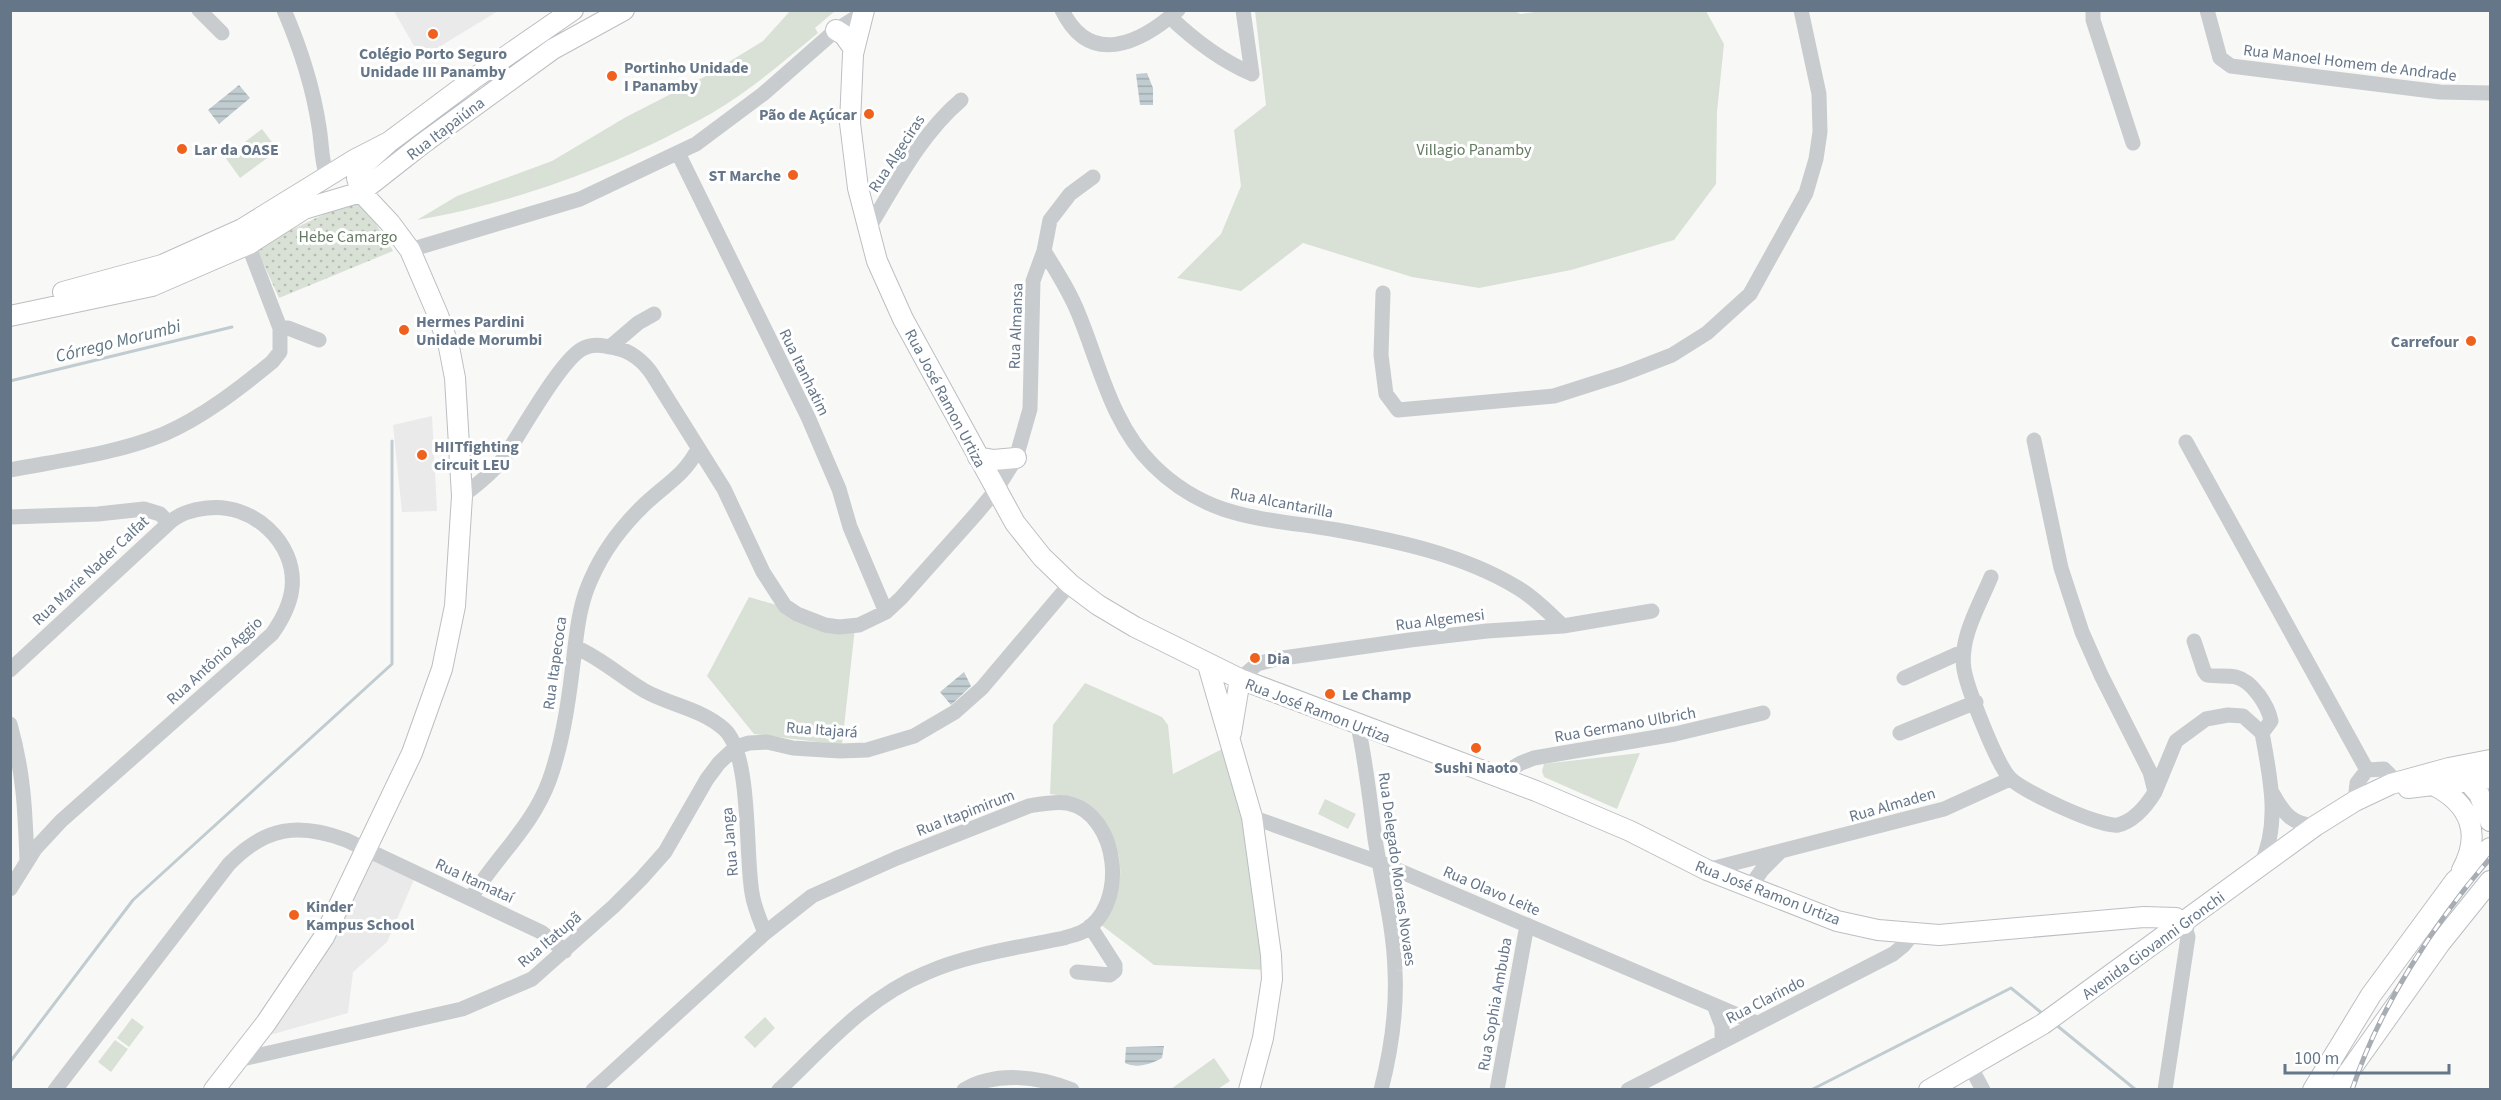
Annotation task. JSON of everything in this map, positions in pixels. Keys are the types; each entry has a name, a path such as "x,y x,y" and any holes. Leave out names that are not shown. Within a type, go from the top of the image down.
{"main road":[{"name":"Rua Itapaiúna","path":"245,236 354,160 389,142 496,63 573,10"},
{"name":"Rua Itapaiúna","path":"245,236 304,209 361,192 493,91 553,49 624,10"},
{"name":"Rua José Ramon Urtiza","path":"863,12 854,49 850,123 858,188 867,231 890,291 1018,528 1042,557 1070,584 1135,627 1239,679 1497,777 1630,831 1707,870 1749,888 1837,921 1878,930 1913,934 1970,933 2144,917 2176,918 2184,924"},
{"path":"836,30 844,35 854,49"},
{"path":"493,91 489,74 496,63"},
{"path":"214,1089 238,1060 324,937 364,848 412,753 442,669 459,576 462,496 456,390 448,347 438,315 410,250 390,223 361,192 357,178 359,169 389,142"},
{"path":"381,178 378,192 390,223"},
{"path":"10,303 64,292 162,265 245,236"},
{"path":"10,316 152,286 245,236"},
{"path":"978,457 993,460 1016,458"},
{"path":"1208,665 1231,737 1252,817 1270,944 1272,979 1263,1038 1249,1089"},
{"path":"1231,737 1239,679"},
{"name":"Avenida Giovanni Gronchi","path":"1932,1089 2043,1024 2184,924 2315,826 2364,797 2397,782 2490,760"},
{"path":"2449,768 2459,772 2479,795 2490,821"},
{"name":"Avenida Giovanni Gronchi","path":"2364,797 2490,778"},
{"path":"2313,1089 2371,994 2455,882 2469,858 2472,845 2471,824 2456,799 2435,786"},
{"path":"2455,882 2490,850"},
{"path":"2477,897 2490,850"},
{"path":"2336,1089 2417,976 2490,881"}],"street":[{"path":"199,10 222,33"},
{"path":"284,10 308,76 319,127 322,163 333,174"},
{"path":"1062,10 1068,22 1079,34 1090,42 1106,46 1121,45 1140,39 1174,14 1193,39 1213,53 1252,74 1243,10"},
{"path":"1383,293 1381,355 1386,394 1398,410 1554,396 1623,374 1672,355 1707,333 1750,294 1806,193 1816,159 1820,132 1819,94 1801,10"},
{"path":"2092,10 2093,20 2133,143"},
{"name":"Rua Manoel Homem de Andrade","path":"2207,10 2220,58 2231,66 2440,92 2490,93"},
{"path":"410,250 580,199 696,144 744,110 836,30 863,12"},
{"name":"Rua Algeciras","path":"867,231 921,142 941,117 961,100"},
{"name":"Rua Itanhatim","path":"678,153 808,417 839,489 850,527 886,612"},
{"name":"Rua Almansa","path":"610,347 628,353 648,368 724,489 768,582 785,606 814,621 839,627 859,626 886,612 917,581 996,489 1016,458 1030,409 1033,281 1044,251 1050,220 1070,194 1092,177"},
{"path":"10,470 115,450 165,433 189,421 272,362 280,352 280,328 245,236"},
{"name":"Rua Alcantarilla","path":"1044,251 1078,313 1127,433 1150,463 1171,482 1194,498 1234,514 1399,543 1474,567 1518,588 1537,601 1563,626"},
{"path":"462,496 484,480 502,459 534,409 576,352 592,345 610,347 638,323 654,314"},
{"path":"280,328 288,328 319,340"},
{"path":"2034,440 2061,568 2082,632 2150,772 2155,792"},
{"path":"2186,442 2367,770"},
{"name":"Rua Itapecoca","path":"471,898 483,879 520,835 541,802 558,752 579,613 602,557 645,504 678,478 689,466 698,449"},
{"name":"Rua Antônio Aggio","path":"10,889 35,849 61,821 272,634 289,605 292,586 288,559 273,533 256,518 232,508 220,506 192,510 169,523"},
{"path":"10,517 98,514 144,509 160,514 169,523"},
{"name":"Rua Marie Nader Calfat","path":"10,670 169,523"},
{"path":"1991,577 1970,629 1964,651 1964,669 1997,759 2010,779 2096,822 2118,825 2141,811 2155,792 2176,741 2206,719 2243,716 2262,733 2273,794 2269,847 2260,866"},
{"name":"Rua Itajará","path":"736,747 749,742 767,742 793,748 867,750 914,736 954,712 982,688 1070,584"},
{"name":"Rua Algemesi","path":"1239,679 1257,664 1276,659 1487,631 1563,626 1652,611"},
{"path":"2194,641 2207,675 2237,677 2247,682 2258,694 2267,708 2271,721 2262,733"},
{"path":"575,647 588,652 644,691 711,720 724,729 736,747"},
{"path":"1904,678 1964,651"},
{"path":"1900,733 1976,702"},
{"name":"Rua Germano Ulbrich","path":"1497,777 1534,758 1685,732 1763,713"},
{"path":"10,724 25,791 27,861"},
{"name":"Rua Delegado Moraes Novaes","path":"1358,726 1365,756 1376,843 1394,952 1395,991 1390,1050 1381,1089"},
{"name":"Rua Janga","path":"736,747 743,768 752,892 765,933"},
{"name":"Rua Itatupã","path":"238,1060 462,1009 532,979 614,906 665,852 707,779 719,763 736,747"},
{"path":"2364,797 2357,783 2367,770 2384,769 2397,782"},
{"name":"Rua Almaden","path":"1707,870 1944,808 2010,779"},
{"path":"2273,794 2291,821 2315,826"},
{"name":"Rua Itapimirum","path":"592,1089 765,933 812,896 1014,810 1046,803 1066,803 1081,809 1101,829 1108,845 1113,873 1112,887 1106,903 1090,926"},
{"name":"Rua Olavo Leite","path":"1252,817 1381,863 1755,1023"},
{"path":"55,1089 136,982 229,864 244,849 274,833 304,829 323,832 364,848"},
{"name":"Rua Itamataí","path":"364,848 542,932 565,951"},
{"path":"1749,888 1762,870 1779,853"},
{"path":"2165,1089 2188,937 2184,924"},
{"name":"Rua Sophia Ambuba","path":"1497,1089 1527,925"},
{"path":"779,1089 856,1016 876,1001 923,973 1012,949 1064,938 1082,932 1090,926 1115,965 1115,971 1110,975 1077,972"},
{"name":"Rua Clarindo","path":"1628,1089 1893,954 1913,934"},
{"path":"1714,1005 1722,1026 1722,1040"},
{"path":"1975,1064 1976,1075 1983,1089"},
{"path":"964,1089 976,1082 1024,1078 1072,1089"}],"shaded area":[{"name":"Colégio Porto Seguro Unidade III Panamby","path":"394,11 498,11 421,58"},
{"path":"1147,73 1153,88 1153,105 1140,105 1136,74"},
{"path":"239,85 250,98 219,124 208,110"},
{"path":"432,416 437,511 402,512 393,425"},
{"path":"964,672 971,686 951,705 940,692"},
{"path":"369,850 416,875 387,942 353,972 348,1013 259,1038"},
{"path":"1164,1046 1162,1058 1153,1062 1139,1066 1125,1063 1126,1047"}],"green space":[{"path":"791,10 835,11 815,28 818,33 753,85 712,113 643,148 569,179 492,203 417,220 457,196 552,161 626,117 706,76 763,41"},
{"name":"Villagio Panamby","path":"1548,10 1706,11 1724,44 1717,112 1716,184 1674,240 1571,270 1479,288 1412,277 1303,243 1241,291 1177,278 1221,234 1241,186 1234,130 1266,105 1255,11 1514,11 1521,14"},
{"path":"262,129 278,150 240,178 225,157"},
{"name":"Hebe Camargo","path":"345,204 364,205 393,251 279,298 256,247"},
{"path":"749,597 855,628 842,745 754,734 707,676"},
{"path":"1085,683 1162,717 1168,725 1173,774 1230,745 1268,970 1154,965 1100,924 1118,890 1120,861 1117,846 1103,820 1092,810 1080,802 1050,794 1053,725"},
{"path":"1640,753 1617,809 1544,777 1542,771 1544,764"},
{"path":"1325,799 1356,814 1348,829 1318,814"},
{"path":"765,1017 775,1028 755,1048 744,1037"},
{"path":"132,1018 144,1027 129,1047 117,1038"},
{"path":"115,1040 128,1049 111,1072 98,1062"},
{"path":"1214,1058 1230,1081 1218,1089 1171,1089"}],"waterway":[{"name":"Córrego Morumbi","path":"10,381 232,327"},
{"path":"10,1062 133,900 392,664 392,441"},
{"path":"1811,1090 2011,988 2043,1014"},
{"path":"2055,1024 2136,1090"}],"railway":[{"path":"2352,1090 2377,1028 2410,968 2449,910 2490,858"}],"place":[{"name":"Colégio Porto Seguro Unidade III Panamby","path":"433,34"},
{"name":"Portinho Unidade I Panamby","path":"612,76"},
{"name":"Pão de Açúcar","path":"869,114"},
{"name":"Lar da OASE","path":"182,149"},
{"name":"ST Marche","path":"793,175"},
{"name":"Hermes Pardini Unidade Morumbi","path":"404,330"},
{"name":"Carrefour","path":"2471,341"},
{"name":"HIITfighting circuit LEU","path":"422,455"},
{"name":"Dia","path":"1255,658"},
{"name":"Le Champ","path":"1330,694"},
{"name":"Sushi Naoto","path":"1476,748"},
{"name":"Kinder Kampus School","path":"294,915"}]}
